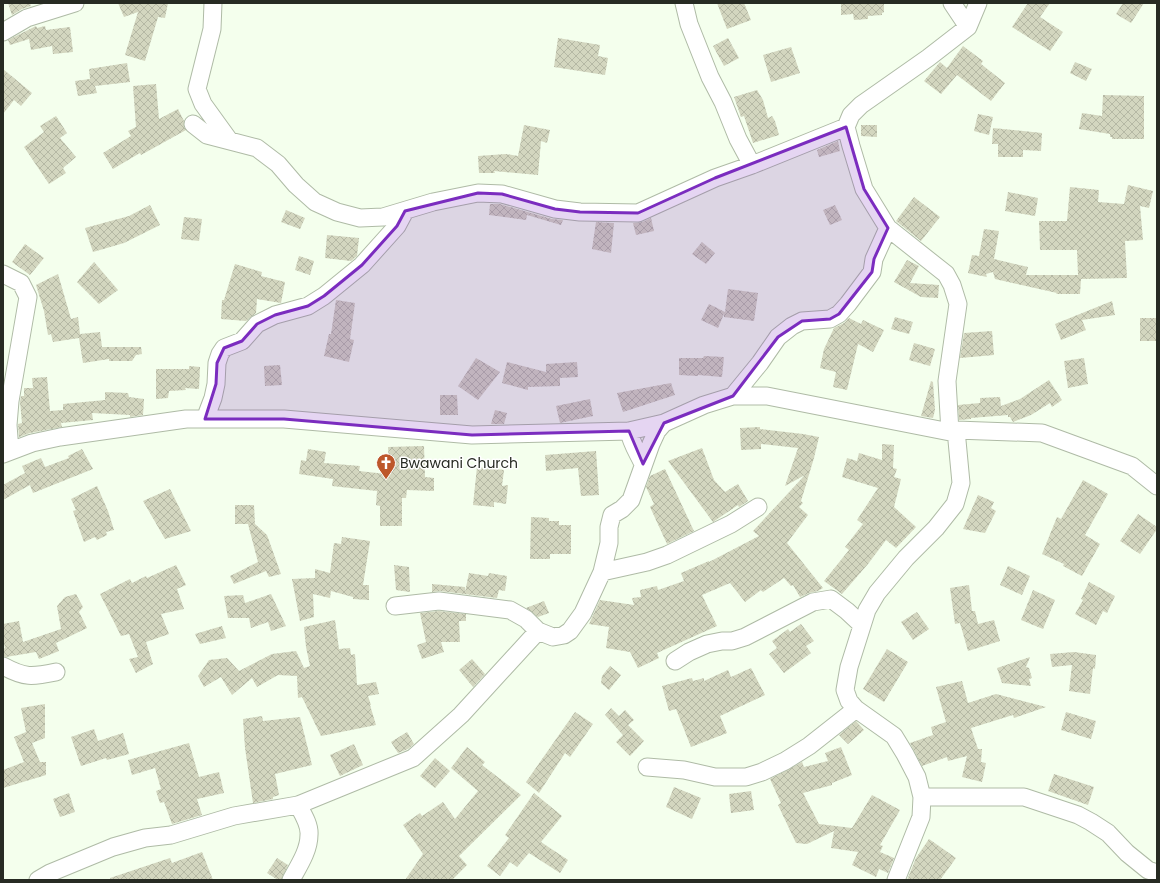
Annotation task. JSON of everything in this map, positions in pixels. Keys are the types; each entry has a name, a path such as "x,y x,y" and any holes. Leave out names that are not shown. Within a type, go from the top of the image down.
{"street":[{"path":"3,32 27,18 75,3"},
{"path":"213,3 212,29 197,89 203,104 229,140"},
{"path":"684,3 689,24 710,77 723,102 738,139 752,165"},
{"path":"952,3 968,27"},
{"path":"896,880 921,817 922,797 918,777 906,754 894,736 856,709 849,701 845,690 848,667 867,610 877,593 906,558 936,528 955,504 961,484 947,381 958,304 952,285 946,274 888,228 864,189 846,127 851,115 861,105 928,58 968,27 978,3"},
{"path":"193,124 208,135 257,148 278,164 296,185 315,202 337,212 360,218 383,217 433,202 478,193 502,194 555,209 638,213 715,178 752,165 846,127"},
{"path":"206,419 216,384 217,363 224,348 242,341 257,324 275,315 308,306 324,296 362,265 397,226 405,211"},
{"path":"733,396 760,363 778,337 792,326 802,321 830,319 839,314 872,272 874,259 888,228"},
{"path":"3,274 21,283 28,297 10,401 7,453 32,443 60,437 186,419 284,419 472,435 629,431 664,423 704,405 733,396 767,396 953,431 1042,434 1132,466 1157,486"},
{"path":"395,606 439,601 510,610 526,619 538,631 553,638 564,635 570,631 584,613 602,572 609,543 609,527 612,515 622,509 631,500 643,464 657,431 664,423"},
{"path":"629,431 630,440 638,451 643,464"},
{"path":"602,572 667,556 730,524 758,507"},
{"path":"675,661 689,652 707,644 732,641 745,637 813,602 831,599 848,611 862,625"},
{"path":"38,880 50,873 113,847 145,838 171,835 234,816 298,805 413,758 460,715 538,631"},
{"path":"3,666 14,672 28,676 56,672"},
{"path":"647,766 684,770 715,776 746,777 762,772 785,761 810,746 856,709"},
{"path":"922,797 1024,797 1042,802 1078,815 1091,822 1108,833 1127,853 1148,870 1157,873"},
{"path":"291,880 305,852 310,835 306,820 298,805"}],"highlighted area":[{"path":"846,127 864,189 888,228 874,259 872,272 839,314 830,319 802,321 778,337 733,396 664,423 643,464 629,431 472,435 284,419 205,419 216,384 217,363 224,348 242,341 257,324 275,315 308,306 324,296 362,265 397,226 405,211 478,193 502,194 555,209 580,212 638,213 715,178"}],"building":[{"path":"8,3 30,3 31,6 12,15"},
{"path":"118,3 168,3 165,18 158,17 145,61 125,55 138,12 124,17"},
{"path":"717,3 744,3 751,20 727,29"},
{"path":"841,3 884,3 884,12 882,15 868,16 868,19 854,20 853,14 841,15"},
{"path":"1028,3 1050,3 1040,17 1063,32 1050,51 1012,27"},
{"path":"1123,3 1144,3 1131,23 1116,14"},
{"path":"36,26 37,28 45,26 46,30 70,27 73,52 53,54 52,46 31,50 29,39 10,45 8,40"},
{"path":"558,38 600,45 598,56 608,58 605,75 554,67"},
{"path":"728,38 739,58 724,66 713,46"},
{"path":"963,46 983,61 981,64 1005,83 991,101 957,75 941,94 924,81 940,62 947,68"},
{"path":"791,47 800,73 771,82 763,55"},
{"path":"1075,62 1092,69 1086,81 1070,73"},
{"path":"127,63 130,82 95,86 97,93 78,96 75,81 90,79 89,69"},
{"path":"3,69 32,93 21,106 14,100 3,114"},
{"path":"156,84 159,119 178,109 184,121 184,127 186,130 141,155 140,153 113,169 103,153 131,136 128,131 136,127 133,86"},
{"path":"757,90 763,100 768,118 772,116 775,121 779,135 753,143 744,116 741,117 734,97"},
{"path":"1103,95 1144,96 1144,139 1112,139 1110,134 1079,129 1082,113 1102,116"},
{"path":"978,114 993,117 989,135 974,131"},
{"path":"56,116 67,133 60,138 76,157 63,168 66,173 49,184 24,147 44,132 40,126"},
{"path":"524,125 550,130 547,143 541,141 538,175 494,171 495,173 479,173 478,156 506,154 518,156"},
{"path":"861,125 877,125 877,137 861,136"},
{"path":"993,128 1042,133 1041,151 1023,150 1023,157 998,157 998,144 992,144"},
{"path":"838,141 840,151 819,157 817,150"},
{"path":"1128,185 1153,191 1149,208 1140,206 1143,240 1125,241 1127,278 1081,279 1080,294 1056,294 1057,293 995,279 993,272 986,274 987,277 968,273 972,255 979,256 984,229 999,231 994,259 1028,267 1026,275 1078,275 1077,250 1040,250 1039,221 1067,221 1070,187 1099,190 1098,202 1124,204"},
{"path":"1008,192 1038,198 1035,216 1005,211"},
{"path":"914,197 940,217 921,241 896,221"},
{"path":"490,204 500,204 552,219 563,220 561,225 527,215 526,220 489,215"},
{"path":"150,205 160,225 124,243 93,252 85,228 129,216"},
{"path":"835,205 842,220 830,225 823,210"},
{"path":"286,210 305,218 300,229 281,222"},
{"path":"184,217 202,219 199,241 181,239"},
{"path":"651,218 654,231 636,235 633,223 642,222"},
{"path":"596,222 614,223 611,253 592,249"},
{"path":"327,235 359,238 357,256 351,261 325,258"},
{"path":"702,242 715,253 706,264 692,254"},
{"path":"25,244 44,258 30,275 12,262"},
{"path":"299,256 314,261 310,275 295,270"},
{"path":"907,260 919,266 910,283 939,285 938,298 921,297 894,282"},
{"path":"94,262 118,290 99,304 77,282"},
{"path":"235,264 262,272 261,276 285,282 281,303 257,299 256,313 246,321 221,319 222,300 224,300"},
{"path":"58,274 71,319 78,317 80,334 100,332 102,347 141,347 142,354 136,355 132,361 109,361 109,359 83,363 79,338 53,342 51,334 48,335 44,311 36,285"},
{"path":"728,289 758,293 754,321 724,317 724,314 718,328 701,320 709,304 725,312"},
{"path":"336,300 355,303 350,339 354,340 349,362 324,356 329,334 331,334"},
{"path":"1112,301 1115,315 1082,320 1086,330 1061,340 1055,324"},
{"path":"895,317 913,322 909,334 891,329"},
{"path":"849,318 861,324 863,320 884,330 873,352 858,344 847,390 833,387 836,372 820,368 824,349 834,328 844,323"},
{"path":"1140,318 1157,318 1157,341 1140,341"},
{"path":"992,331 994,355 960,358 964,333"},
{"path":"914,343 935,349 930,366 909,360"},
{"path":"704,356 724,357 722,377 679,375 679,358 703,358"},
{"path":"476,358 500,372 478,400 458,386"},
{"path":"1084,358 1088,384 1068,388 1064,361"},
{"path":"507,362 546,372 546,364 577,362 578,377 560,378 560,386 528,387 528,390 502,383"},
{"path":"280,365 282,385 265,386 264,366"},
{"path":"189,366 200,367 199,389 185,388 186,390 169,391 168,398 156,399 156,369 189,369"},
{"path":"47,377 50,411 63,410 63,404 105,400 105,392 128,393 129,397 144,399 143,415 130,417 130,415 92,413 93,420 61,423 62,427 30,433 19,437 18,424 22,423 20,402 21,396 24,396 24,388 33,388 32,378"},
{"path":"1049,380 1062,400 1052,407 1050,403 1031,415 1013,422 1008,415 959,420 958,405 980,403 980,398 1000,397 1001,406 1020,399"},
{"path":"931,381 933,382 935,410 933,418 921,416"},
{"path":"671,383 675,395 623,412 617,393"},
{"path":"440,395 457,395 458,415 440,415"},
{"path":"590,399 593,416 560,423 556,406"},
{"path":"495,410 507,413 504,424 491,424"},
{"path":"760,427 760,429 819,437 801,501 803,503 799,507 808,515 787,543 823,588 800,597 793,585 791,586 784,578 763,592 761,590 745,602 730,583 702,595 717,626 657,653 659,658 638,668 630,652 606,648 609,627 589,624 600,600 634,605 632,598 641,597 640,590 657,586 658,590 684,581 681,573 709,562 759,536 753,531 805,475 785,486 798,448 761,444 761,449 741,450 740,428"},
{"path":"882,444 894,445 893,468 897,469 894,477 901,479 894,507 916,527 896,548 886,540 868,564 842,594 824,581 849,550 845,547 863,524 857,520 878,488 842,477 847,458 857,461 859,453 882,460"},
{"path":"424,446 425,477 434,478 434,491 407,490 406,498 402,498 402,526 380,526 380,506 376,505 377,491 332,486 333,479 299,474 301,460 306,461 308,449 326,452 324,463 360,466 359,471 386,474 387,465 389,465 388,447"},
{"path":"702,448 714,480 725,492 738,484 748,501 739,507 738,505 713,522 668,461"},
{"path":"82,449 93,469 33,493 30,485 3,500 3,485 25,473 22,466 41,458 45,467 69,458 68,456"},
{"path":"596,451 599,495 581,496 578,468 546,471 545,455"},
{"path":"477,467 504,470 502,486 508,485 506,504 494,502 494,507 473,505"},
{"path":"665,469 694,531 667,544 650,507 654,504 646,487 650,476"},
{"path":"1083,480 1108,494 1085,535 1100,544 1082,576 1063,566 1064,564 1042,554 1057,517 1061,519"},
{"path":"97,486 108,511 114,530 106,532 107,535 97,540 95,537 84,542 73,511 76,510 71,499"},
{"path":"170,489 191,531 165,539 143,501"},
{"path":"978,495 994,502 991,508 996,511 985,533 963,529"},
{"path":"235,505 254,505 255,524 267,535 281,574 269,577 266,571 234,584 230,576 258,562 248,524 235,524"},
{"path":"1138,514 1157,527 1140,554 1120,541"},
{"path":"531,517 549,518 549,521 559,521 559,525 571,525 571,554 550,554 550,559 530,559"},
{"path":"342,537 370,541 363,585 369,585 369,600 353,599 353,597 331,591 330,598 313,594 314,617 300,621 292,579 315,578 315,569 330,573 334,543 341,544"},
{"path":"176,565 186,585 177,589 184,609 161,614 169,634 146,642 153,664 136,673 129,659 138,657 129,634 121,636 100,594 130,579 132,583"},
{"path":"394,565 409,567 410,592 396,590"},
{"path":"1008,566 1030,576 1022,595 1000,585"},
{"path":"469,573 488,576 489,573 507,576 505,591 499,590 497,598 440,591 432,592 432,584 465,587 465,592"},
{"path":"1089,582 1115,596 1107,613 1103,611 1096,625 1075,614 1083,600 1081,599"},
{"path":"969,585 972,611 975,611 978,624 994,620 1000,641 968,651 960,623 955,624 950,588"},
{"path":"1033,590 1055,600 1043,629 1021,620"},
{"path":"76,594 83,607 79,612 87,628 56,643 59,651 39,659 36,652 6,657 3,656 3,649 5,648 3,639 3,624 19,621 23,642 61,629 57,606 65,597"},
{"path":"271,594 286,626 271,631 268,622 251,628 249,618 228,618 224,596 243,595 245,603"},
{"path":"544,601 549,613 538,617 526,608"},
{"path":"439,611 466,614 466,621 459,621 460,642 441,642 444,652 422,659 417,645 426,642 420,613"},
{"path":"917,612 929,629 913,640 901,622"},
{"path":"335,620 339,649 350,648 351,655 355,654 357,685 376,682 379,694 368,696 376,725 321,736 302,697 298,698 297,676 278,675 257,687 252,678 232,695 221,677 204,687 198,676 209,660 227,658 239,671 272,654 296,651 304,668 310,666 304,627"},
{"path":"801,624 814,641 806,646 811,653 784,673 769,654 777,648 772,641 788,629 790,632"},
{"path":"222,626 226,638 200,644 195,634"},
{"path":"887,649 908,662 884,702 863,689"},
{"path":"1074,652 1096,655 1090,694 1069,691 1072,665 1052,667 1050,654"},
{"path":"1030,657 1026,667 1029,668 1032,678 1029,679 1031,686 1002,683 997,668"},
{"path":"472,659 485,674 473,687 459,670"},
{"path":"610,666 621,675 609,690 601,683 602,676"},
{"path":"751,668 765,695 720,716 727,733 691,747 676,709 669,711 662,686 692,678 693,681 704,678 704,681 728,670 731,677"},
{"path":"962,681 968,703 996,694 1046,707 1014,718 1013,715 971,728 978,749 982,749 981,762 986,763 982,782 962,777 967,756 948,761 947,757 922,766 910,743 933,735 931,727 946,722 936,687"},
{"path":"45,704 45,738 32,743 40,762 46,762 46,775 3,788 3,770 24,762 14,737 26,732 21,708"},
{"path":"611,708 619,716 625,710 634,720 628,725 644,741 630,756 616,742 623,735 605,715"},
{"path":"575,712 593,724 570,757 565,753 539,793 526,782"},
{"path":"1066,712 1096,721 1091,739 1061,730"},
{"path":"262,716 263,721 300,717 312,765 275,774 279,795 273,797 273,799 253,803 245,748 243,719"},
{"path":"856,721 864,730 848,744 839,735"},
{"path":"94,729 98,741 123,733 129,754 107,760 106,758 81,766 71,737"},
{"path":"407,732 414,744 408,749 398,753 391,742"},
{"path":"189,743 199,777 219,772 224,793 197,799 202,815 172,824 164,802 160,803 156,791 161,789 155,768 132,775 128,760"},
{"path":"354,744 363,765 340,776 330,755"},
{"path":"467,747 485,762 482,765 521,795 459,856 467,865 452,880 405,880 423,854 403,825 420,813 422,816 443,802 455,819 478,791 451,768"},
{"path":"841,747 852,775 832,783 832,785 803,793 819,824 852,828 872,795 900,810 880,845 883,846 880,852 894,858 888,873 879,869 876,877 852,865 858,852 831,848 834,831 807,844 796,843 778,805 781,803 770,779 802,762 804,767 828,761 825,753"},
{"path":"435,758 450,771 435,788 420,776"},
{"path":"1054,774 1094,787 1088,805 1048,791"},
{"path":"674,787 701,798 692,819 666,807"},
{"path":"751,791 754,810 731,813 729,794"},
{"path":"69,793 75,812 60,817 53,799"},
{"path":"534,793 562,816 541,842 568,860 560,873 529,853 517,867 510,862 500,876 487,866 509,838 505,835"},
{"path":"929,839 956,858 940,880 907,880 916,858"},
{"path":"202,852 213,880 111,880 110,878 170,858 172,863"},
{"path":"277,858 288,865 281,880 278,880 267,873"}],"place":[{"name":"Bwawani Church","path":"386,480"}]}
